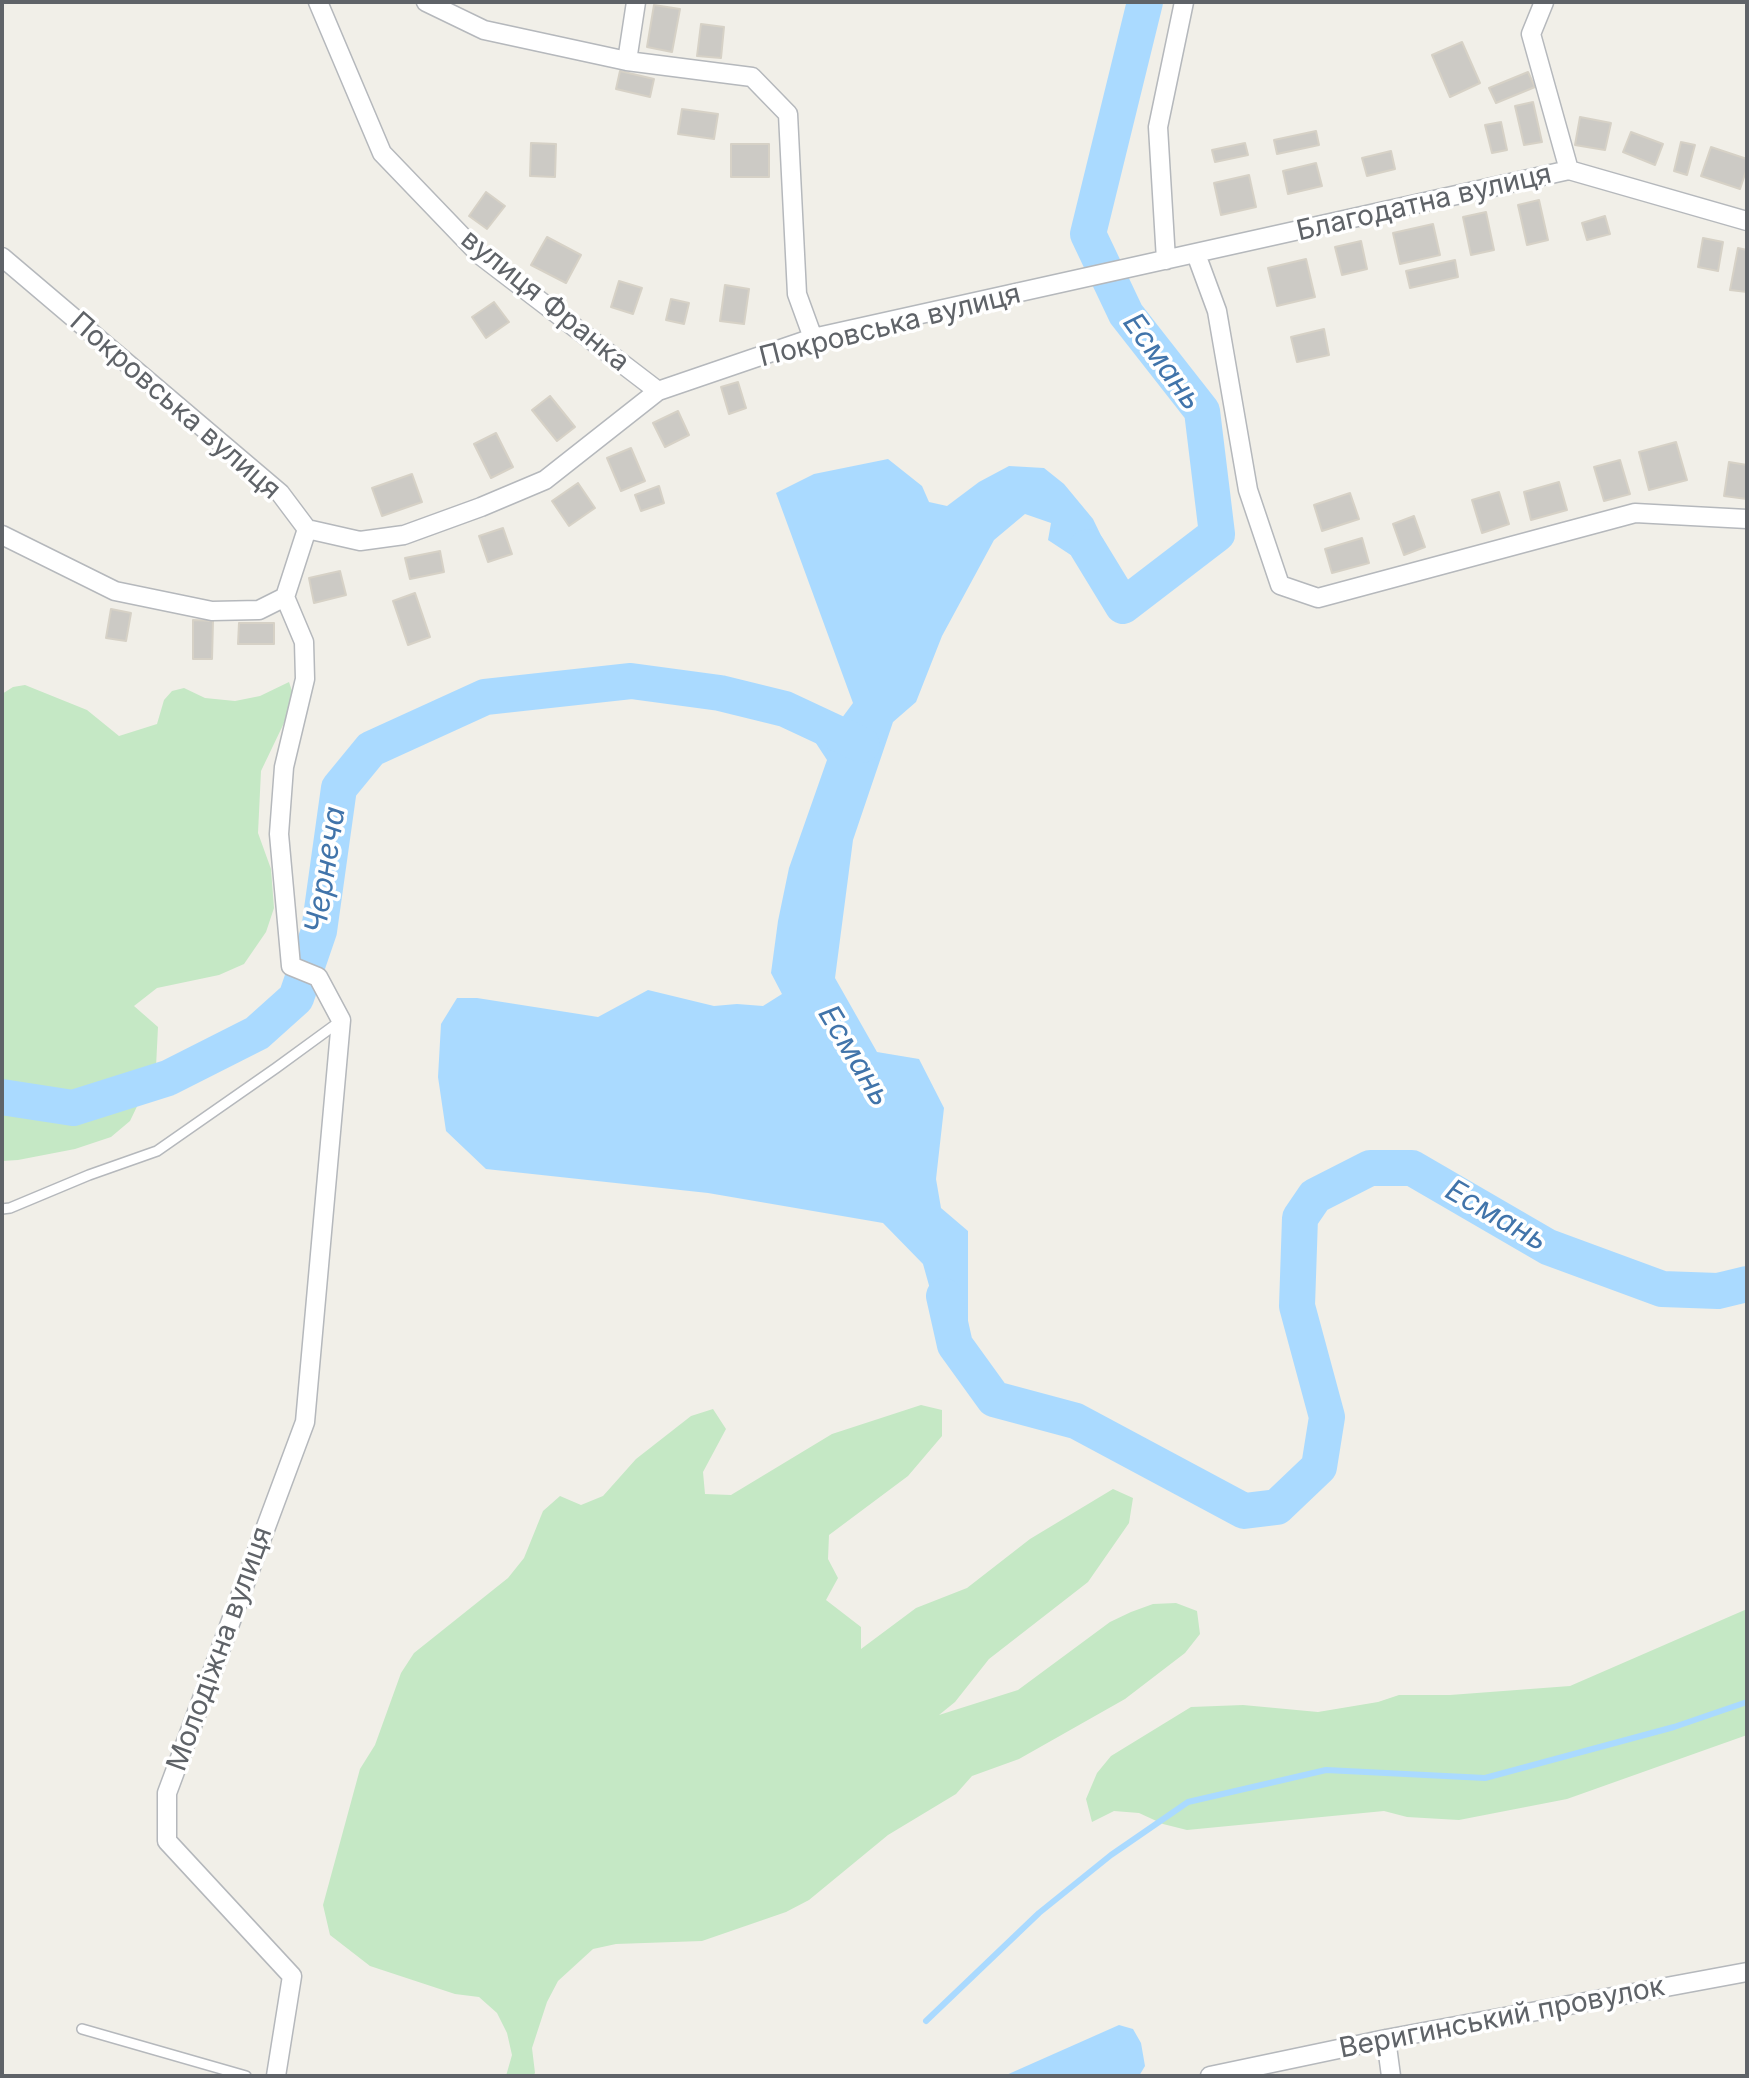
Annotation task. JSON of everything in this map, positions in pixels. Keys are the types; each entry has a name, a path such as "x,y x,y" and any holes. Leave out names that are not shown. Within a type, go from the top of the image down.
{"street":[{"name":"вулиця Франка","path":"318,2 382,153 480,255 658,391"},
{"path":"426,2 484,30 627,61 752,77 788,114 797,294 813,338"},
{"path":"627,61 636,2"},
{"path":"1166,260 1158,127 1184,2"},
{"path":"1544,2 1531,34 1569,170"},
{"name":"Благодатна вулиця","path":"1145,264 1569,170 1747,221"},
{"path":"1196,254 1217,311 1248,490 1280,585 1318,598 1635,513 1747,519"},
{"name":"Покровська вулиця","path":"2,257 280,493 307,529 360,541 404,535 545,480 658,391 813,338 1145,264"},
{"path":"307,529 285,597 304,642 305,679 284,767 279,834 291,966 318,977 341,1020"},
{"path":"2,535 115,591 128,594 212,611 259,610 285,597"},
{"name":"Молодіжна вулиця","path":"276,2076 292,1976 167,1841 167,1793 305,1422 341,1020"},
{"name":"Веригинський провулок","path":"1210,2076 1386,2039 1747,1972"},
{"path":"1386,2039 1391,2076"}],"lane":[{"path":"2,1209 157,1151 341,1020"},
{"path":"82,2029 246,2076"}],"green space":[{"path":"289,682 295,700 261,771 258,833 271,869 274,908 266,932 244,964 219,975 157,988 134,1006 158,1027 156,1067 130,1121 111,1137 75,1149 2,1161 2,694 13,687 25,685 87,710 119,736 157,724 164,700 172,691 184,688 205,698 235,701 260,696"},
{"path":"921,1405 942,1410 942,1436 908,1476 829,1535 828,1559 838,1578 826,1600 861,1627 861,1649 916,1608 967,1588 1030,1539 1113,1489 1133,1498 1129,1523 1088,1582 989,1659 955,1702 939,1715 1018,1690 1110,1622 1153,1604 1176,1603 1197,1611 1200,1634 1185,1653 1125,1699 1019,1759 972,1776 956,1794 888,1835 809,1900 786,1912 702,1941 616,1944 593,1949 558,1981 547,2002 532,2048 533,2076 506,2076 512,2055 507,2033 497,2013 479,1997 455,1994 370,1966 330,1935 323,1905 360,1769 375,1745 401,1673 414,1653 508,1578 524,1558 543,1511 560,1496 581,1505 603,1496 636,1459 691,1416 713,1409 726,1429 703,1472 705,1494 731,1495 832,1434"},
{"path":"1747,1609 1747,1735 1567,1799 1459,1820 1407,1817 1384,1811 1187,1830 1139,1813 1114,1811 1092,1822 1086,1799 1097,1773 1111,1756 1191,1707 1243,1705 1318,1712 1378,1702 1399,1695 1450,1695 1570,1686"}],"water":[{"path":"888,459 922,486 929,502 947,506 979,482 1009,466 1044,468 1064,484 1093,519 1107,548 1112,588 1089,567 1048,540 1051,523 1025,514 994,540 942,636 916,702 893,722 853,840 835,978 877,1052 919,1059 944,1108 936,1179 941,1208 968,1231 968,1334 955,1345 937,1314 923,1264 883,1223 708,1193 486,1169 446,1131 438,1077 441,1024 457,998 477,998 598,1017 648,990 714,1006 763,1006 782,994 771,973 778,921 789,868 827,760 810,734 833,730 853,703 776,493 814,474"},
{"path":"1119,2025 1133,2029 1141,2043 1145,2066 1139,2076 1004,2076"}],"building":[{"path":"654,5 680,9 672,52 647,47"},
{"path":"701,24 724,27 721,58 697,56"},
{"path":"1462,42 1480,83 1450,97 1432,55"},
{"path":"620,71 654,79 650,97 616,89"},
{"path":"1528,72 1535,87 1496,103 1489,88"},
{"path":"1533,102 1542,142 1524,145 1515,106"},
{"path":"682,109 718,114 714,139 678,134"},
{"path":"1580,117 1611,123 1605,150 1575,145"},
{"path":"1501,122 1507,150 1492,153 1485,125"},
{"path":"1316,131 1319,145 1277,154 1274,140"},
{"path":"1631,132 1663,144 1655,165 1623,152"},
{"path":"1681,142 1695,145 1687,175 1674,171"},
{"path":"531,143 556,144 555,177 530,176"},
{"path":"1245,143 1248,155 1215,162 1212,150"},
{"path":"731,144 769,144 769,177 731,177"},
{"path":"1711,147 1747,159 1740,189 1701,176"},
{"path":"1391,151 1395,169 1367,176 1362,158"},
{"path":"1316,163 1322,186 1288,194 1283,171"},
{"path":"1249,175 1256,207 1221,215 1214,183"},
{"path":"486,192 505,206 487,229 469,216"},
{"path":"1539,200 1548,240 1527,245 1518,205"},
{"path":"1486,212 1494,250 1471,255 1463,217"},
{"path":"1605,216 1610,234 1587,240 1582,223"},
{"path":"1433,224 1440,255 1400,264 1393,233"},
{"path":"547,237 581,255 566,283 531,265"},
{"path":"1703,238 1723,242 1718,271 1698,267"},
{"path":"1361,241 1367,269 1342,275 1335,247"},
{"path":"1738,248 1747,250 1747,292 1730,290"},
{"path":"1306,259 1315,297 1277,306 1268,268"},
{"path":"1455,260 1458,277 1410,288 1406,271"},
{"path":"619,281 642,288 633,314 611,307"},
{"path":"725,285 749,289 744,324 720,321"},
{"path":"671,299 689,303 684,324 666,320"},
{"path":"494,302 509,322 486,338 472,317"},
{"path":"1324,329 1329,355 1297,362 1291,337"},
{"path":"738,382 746,408 729,414 721,387"},
{"path":"550,396 575,427 557,441 532,410"},
{"path":"678,411 689,435 665,447 653,423"},
{"path":"496,433 513,467 491,478 474,444"},
{"path":"1676,442 1687,480 1649,490 1639,452"},
{"path":"631,448 645,481 621,491 607,458"},
{"path":"1620,460 1630,494 1604,501 1594,467"},
{"path":"1729,462 1747,465 1747,499 1724,496"},
{"path":"412,474 422,502 382,516 372,488"},
{"path":"1559,482 1567,510 1531,520 1524,492"},
{"path":"578,483 595,508 569,526 552,501"},
{"path":"659,486 664,503 641,511 635,495"},
{"path":"1499,492 1509,524 1482,533 1472,500"},
{"path":"1350,493 1359,519 1322,531 1314,505"},
{"path":"1414,516 1425,547 1404,555 1393,524"},
{"path":"503,528 512,554 488,562 479,536"},
{"path":"1362,538 1369,563 1332,573 1325,549"},
{"path":"440,551 444,572 410,579 405,558"},
{"path":"340,571 346,595 314,603 309,578"},
{"path":"415,593 430,637 408,645 393,601"},
{"path":"111,609 131,613 126,641 106,638"},
{"path":"193,620 213,621 212,659 193,659"},
{"path":"239,623 274,623 274,644 238,644"}],"waterway":[{"name":"Есмань","path":"1087,547 1123,606 1217,534 1202,411 1126,314 1088,234 1145,2"},
{"name":"Чернеча","path":"2,1097 73,1108 168,1078 257,1033 296,998 319,931 339,788 371,749 485,697 631,681 720,693 785,709 862,745"},
{"name":"Есмань","path":"944,1296 955,1345 994,1399 1076,1421 1244,1511 1277,1507 1319,1467 1327,1417 1297,1306 1300,1218 1315,1196 1370,1168 1412,1168 1548,1247 1662,1289 1718,1291 1747,1284"},
{"path":"926,2021 1039,1913 1111,1855 1188,1802 1326,1770 1485,1778 1674,1727 1747,1702"}]}
